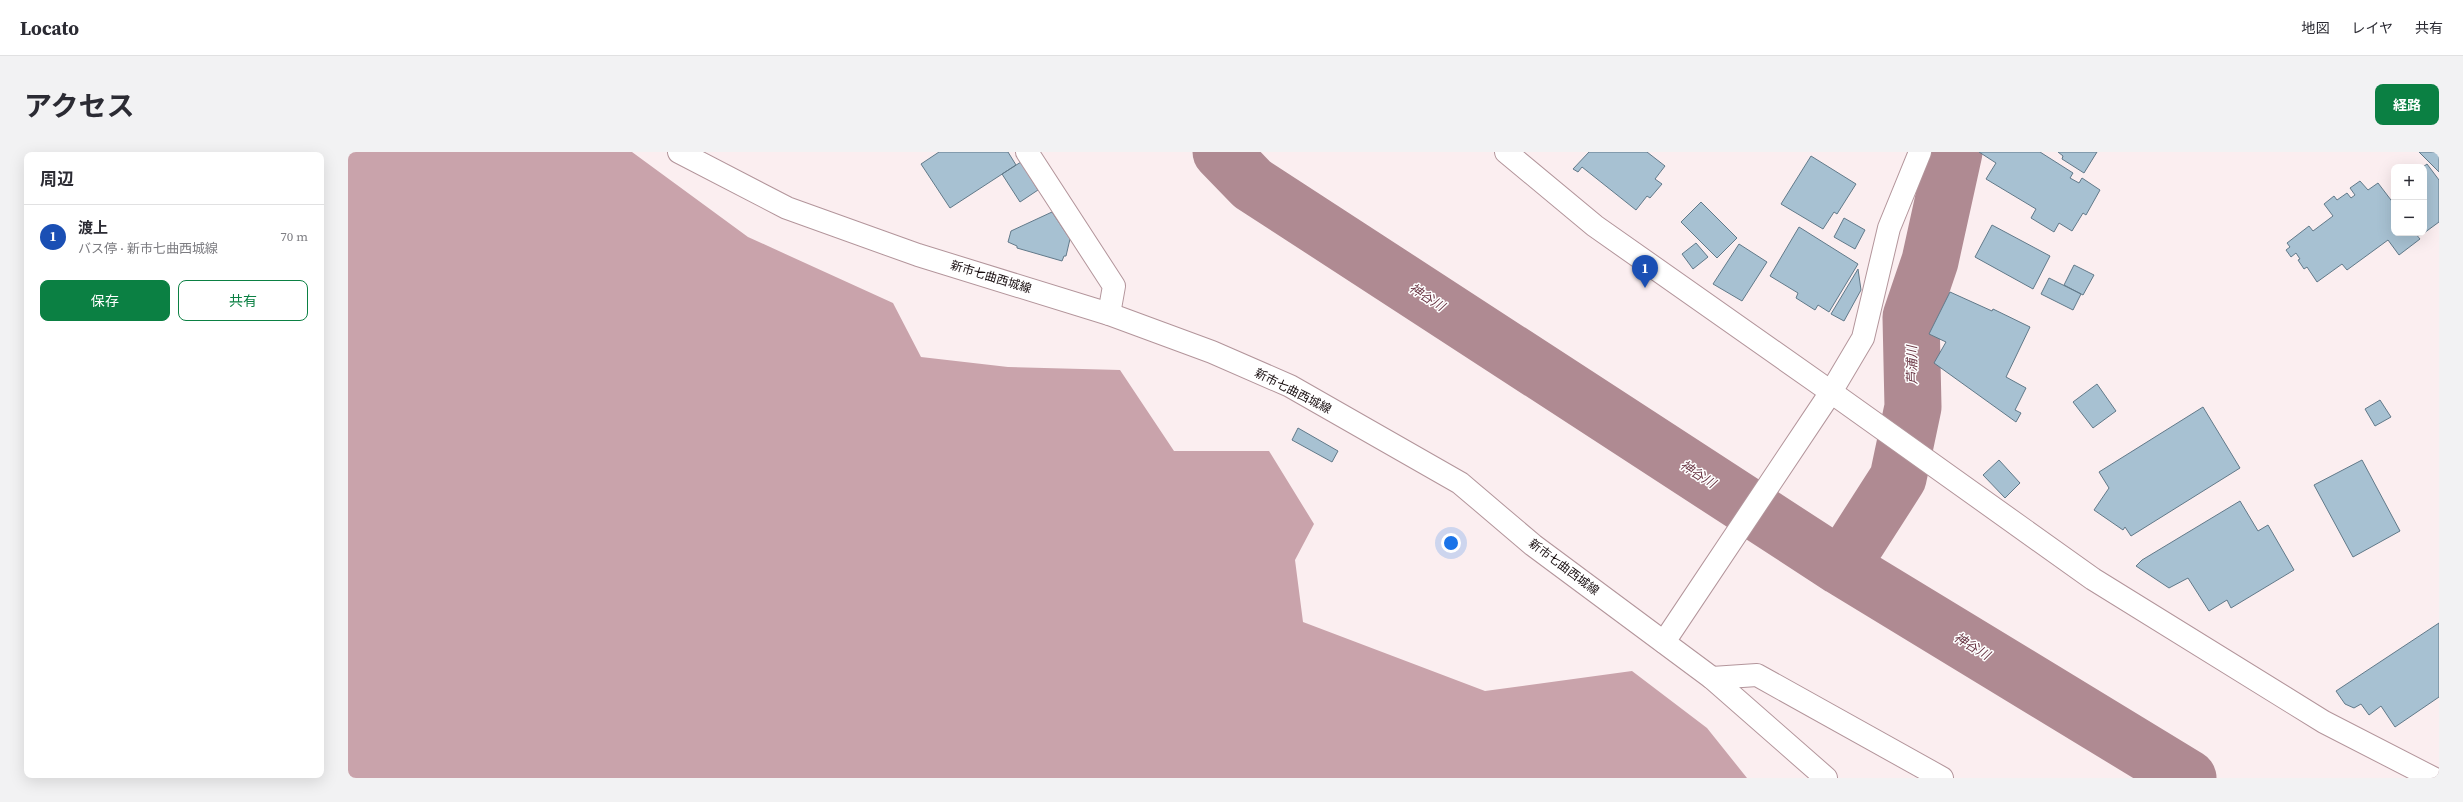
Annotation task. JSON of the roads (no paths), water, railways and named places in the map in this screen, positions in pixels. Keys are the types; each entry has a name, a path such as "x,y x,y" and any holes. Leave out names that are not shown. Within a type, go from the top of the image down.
{"street":[{"name":"新市七曲西城線","path":"679,152 787,208 918,255 1109,314 1212,352 1290,386 1460,483 1534,545 1712,678 1826,778"},
{"path":"1027,152 1114,286 1109,314"},
{"path":"1506,152 1595,226 1827,399 1881,427 2093,579 2324,722 2432,778"},
{"path":"1664,642 1827,399 1863,338 1889,228 1920,152"},
{"path":"1712,678 1757,675 1942,778"}],"waterway":[{"name":"神谷川","path":"1221,152 1252,184 1841,567 2188,778"},
{"name":"芦浦川","path":"1841,567 1898,478 1913,407 1911,317 1930,261 1954,152"}],"place":[{"name":"渡上","path":"1645,288"}]}
